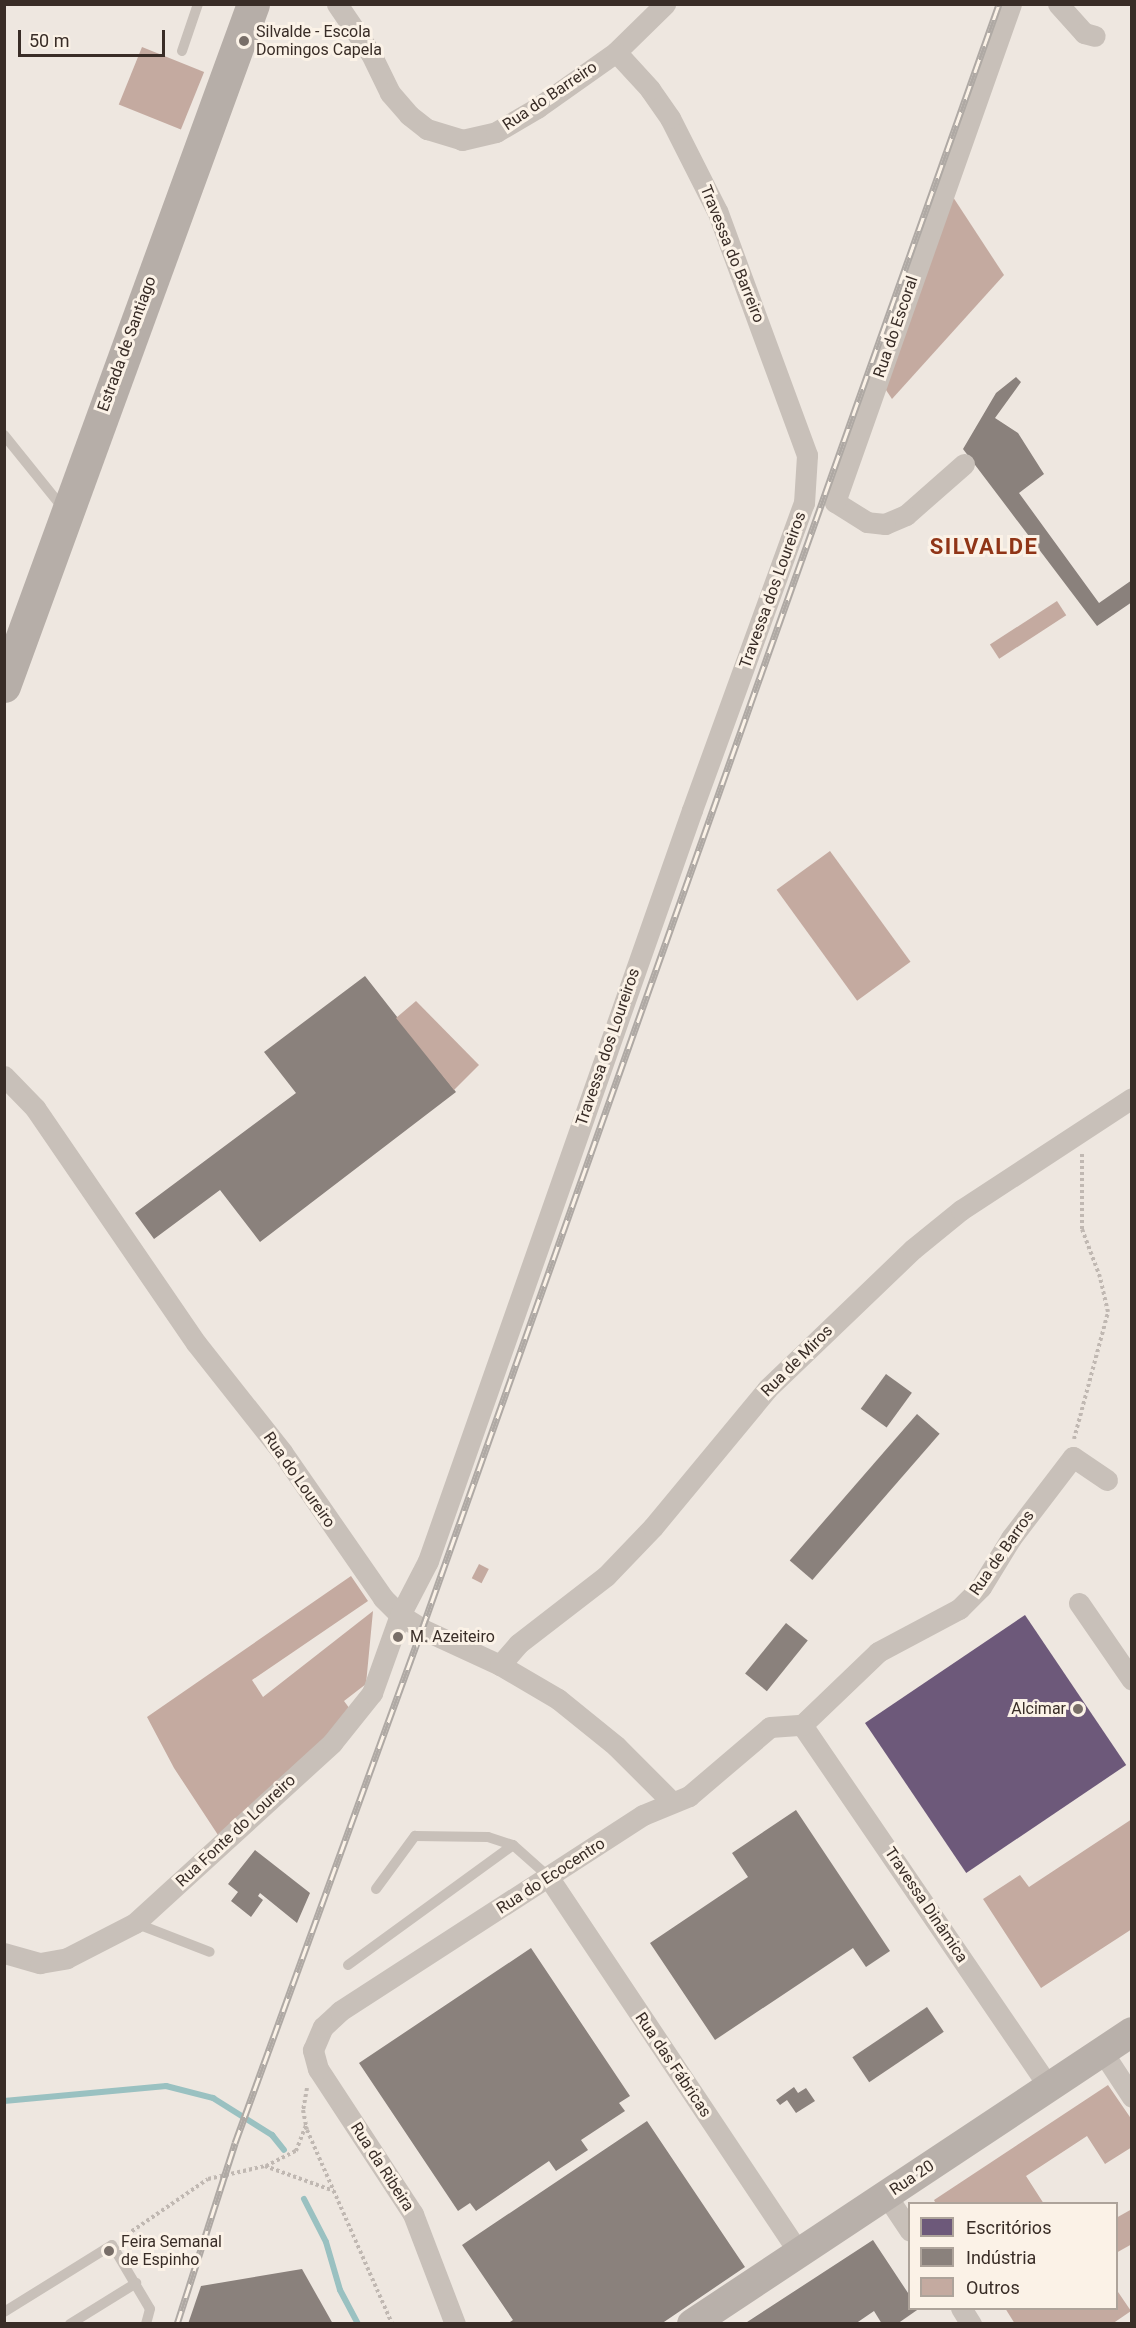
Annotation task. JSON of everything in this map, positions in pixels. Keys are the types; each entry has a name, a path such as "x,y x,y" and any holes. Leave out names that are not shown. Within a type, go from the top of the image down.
{"main road":[{"name":"Estrada de Santiago","path":"4,686 253,4"},
{"name":"Rua 20","path":"692,2324 1048,2087 1122,2043"}],"street":[{"name":"Rua do Barreiro","path":"337,4 370,54 390,93 409,115 427,129 462,140 496,132 616,52 665,4"},
{"name":"Rua do Escoral","path":"964,464 906,515 885,524 867,522 835,502 1011,4"},
{"path":"1058,4 1084,33 1095,36"},
{"name":"Travessa do Barreiro","path":"616,52 650,89 669,118 717,211 799,428 807,455 808,477"},
{"name":"Travessa dos Loureiros","path":"400,1615 432,1550 692,810 790,545 808,477"},
{"name":"Rua do Loureiro","path":"4,1076 36,1108 196,1343 282,1452 358,1564 400,1615 500,1665 584,1720 672,1802"},
{"name":"Rua de Miros","path":"500,1665 518,1644 606,1576 653,1527 767,1389 913,1249 961,1210 1083,1131 1122,1114 1131,1098"},
{"path":"1073,1457 1107,1480"},
{"name":"Rua de Barros","path":"802,1725 878,1652 959,1609 981,1587 1011,1538 1073,1457"},
{"path":"1079,1603 1131,1680"},
{"name":"Rua Fonte do Loureiro","path":"4,1953 40,1963 67,1958 135,1923 332,1743 362,1711 372,1694 400,1615"},
{"name":"Rua do Ecocentro","path":"313,2050 322,2027 340,2011 549,1878 643,1815 689,1796 770,1727 802,1725"},
{"name":"Travessa Dinâmica","path":"802,1725 1048,2087"},
{"name":"Rua das Fábricas","path":"549,1878 798,2252"},
{"path":"1122,2043 1131,2097"},
{"name":"Rua da Ribeira","path":"313,2050 318,2069 413,2214 455,2324"},
{"path":"886,2195 908,2229"},
{"path":"962,2310 971,2324"}],"lane":[{"path":"182,51 198,4"},
{"path":"4,435 66,512"},
{"path":"375,1889 416,1836 489,1837 513,1845 549,1878"},
{"path":"348,1965 513,1845"},
{"path":"135,1923 210,1952"},
{"path":"4,2312 112,2245 150,2309 146,2324"},
{"path":"70,2324 136,2283"}],"path":[{"path":"1073,1457 1070,1451 1108,1311 1100,1277 1082,1230 1083,1131"},
{"path":"313,2050 303,2110 306,2125 392,2324"},
{"path":"112,2245 208,2180 265,2166 296,2151 306,2125"},
{"path":"265,2166 334,2192"}],"building: Escritórios":[{"path":"1025,1615 1126,1765 966,1873 865,1723"}],"building: Indústria":[{"path":"1016,377 1021,382 995,418 1018,433 1044,474 1019,493 1099,603 1132,580 1132,602 1097,626 963,449 996,393"},
{"path":"365,976 456,1092 260,1242 220,1190 154,1239 135,1213 296,1093 264,1052"},
{"path":"886,1374 912,1393 887,1428 861,1409"},
{"path":"917,1414 940,1434 812,1580 790,1560"},
{"path":"786,1623 808,1641 767,1691 745,1674"},
{"path":"796,1810 890,1951 866,1967 853,1948 715,2040 650,1943 748,1877 732,1853"},
{"path":"255,1850 310,1893 297,1923 260,1893 258,1896 263,1900 251,1917 231,1901 238,1892 228,1884"},
{"path":"531,1948 630,2096 619,2103 625,2111 581,2140 588,2150 556,2171 549,2161 476,2211 470,2203 458,2211 359,2063"},
{"path":"927,2007 944,2032 869,2082 852,2057"},
{"path":"794,2087 798,2093 806,2088 815,2101 796,2113 787,2100 780,2105 776,2100"},
{"path":"647,2121 745,2267 661,2324 507,2324 513,2320 462,2245"},
{"path":"873,2240 908,2293 908,2310 917,2310 897,2324 882,2324 874,2311 855,2324 744,2324"},
{"path":"302,2269 333,2324 188,2324 201,2286"}],"building: Outros":[{"path":"142,47 204,72 181,130 119,104"},
{"path":"953,197 1004,275 892,399 884,387"},
{"path":"1057,601 1066,615 999,659 990,645"},
{"path":"830,851 911,962 857,1001 777,890"},
{"path":"416,1001 479,1065 454,1090 396,1018"},
{"path":"479,1564 489,1569 482,1583 472,1578"},
{"path":"351,1576 368,1601 252,1680 263,1697 373,1611 366,1684 344,1701 353,1713 220,1838 174,1768 147,1717"},
{"path":"1132,1819 1132,1929 1041,1988 983,1899 1020,1875 1029,1887"},
{"path":"1108,2085 1132,2120 1132,2147 1105,2164 1087,2136 1026,2176 1043,2202 935,2202 934,2200"},
{"path":"1132,2209 1132,2244 1118,2252 1118,2217"},
{"path":"1118,2292 1131,2311 1112,2324 1015,2324 1006,2310 1118,2310"}],"waterway":[{"path":"4,2101 166,2086 213,2098 272,2135 284,2150"},
{"path":"304,2199 326,2242 340,2290 358,2324"}],"railway":[{"path":"177,2324 235,2143 422,1629 999,4"}],"place":[{"name":"Silvalde - Escola Domingos Capela","path":"244,41"},
{"name":"M. Azeiteiro","path":"398,1637"},
{"name":"Alcimar","path":"1078,1709"},
{"name":"Feira Semanal de Espinho","path":"109,2251"}],"district":[{"name":"SILVALDE","path":"984,547"}]}
